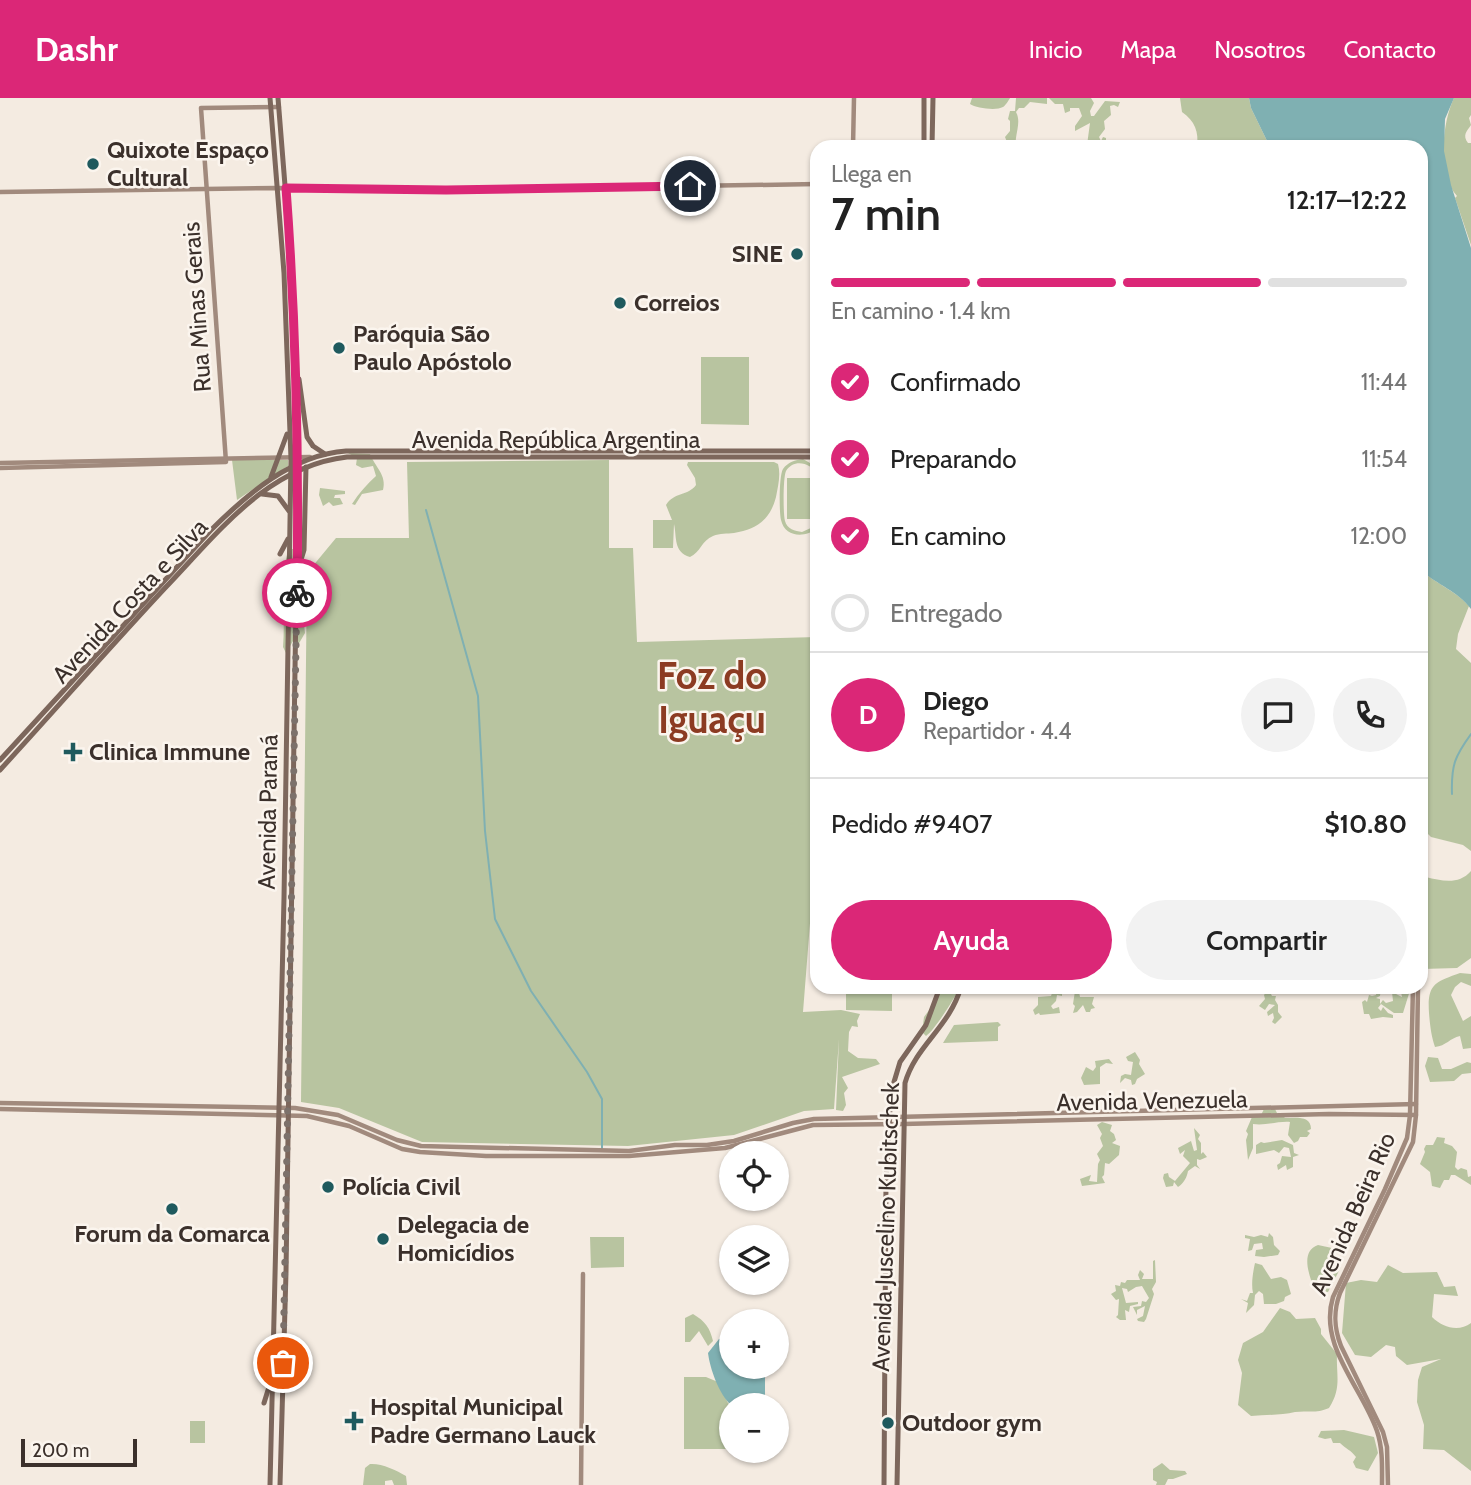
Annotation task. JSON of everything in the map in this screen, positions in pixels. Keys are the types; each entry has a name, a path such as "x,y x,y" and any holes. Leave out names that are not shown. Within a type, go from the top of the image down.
{"main road":[{"name":"Avenida Paraná","path":"270,98 284,273 290,425 296,463 291,471 270,1485"},
{"name":"Avenida Paraná","path":"278,98 292,273 297,569 280,1485"},
{"path":"853,140 854,98"},
{"path":"924,98 923,127 926,140"},
{"path":"930,140 933,98"},
{"path":"271,107 279,107"},
{"name":"Rua Minas Gerais","path":"226,459 201,108 271,107"},
{"path":"923,127 932,135"},
{"path":"0,192 276,188 446,190 810,184"},
{"path":"295,362 307,438 325,454"},
{"path":"270,480 290,425"},
{"name":"Avenida República Argentina","path":"296,463 346,451 810,454"},
{"name":"Avenida República Argentina","path":"0,465 280,458 306,467 332,458 347,457 810,454"},
{"name":"Avenida Costa e Silva","path":"0,770 215,534 291,471 296,463"},
{"path":"297,569 304,551 306,467"},
{"name":"Avenida Costa e Silva","path":"0,760 234,507 270,480 291,471"},
{"path":"259,495 268,493 278,496 284,500 290,512"},
{"path":"280,554 290,536"},
{"path":"283,881 292,883"},
{"path":"284,898 288,895 292,897"},
{"name":"Avenida Juscelino Kubitschek","path":"884,1485 889,1121 893,1081 896,1071 926,1025 937,994"},
{"name":"Avenida Juscelino Kubitschek","path":"897,1485 905,1083 909,1070 924,1047 947,1020 958,994"},
{"name":"Avenida Beira Rio","path":"1388,1485 1388,1460 1383,1432 1330,1334 1329,1308 1404,1150 1413,1115 1413,994"},
{"name":"Avenida Beira Rio","path":"1413,1104 1419,994"},
{"path":"0,1103 81,1108"},
{"name":"Avenida Venezuela","path":"903,1121 1413,1104"},
{"path":"0,1109 81,1108"},
{"name":"Avenida Venezuela","path":"81,1108 288,1111 331,1120 390,1145 420,1152 486,1156 629,1154 675,1145 707,1145 734,1141 814,1119 903,1121 1413,1115"},
{"path":"1286,1108 1286,1115"},
{"path":"287,1173 294,1180"},
{"path":"581,1485 583,1274"},
{"path":"885,1348 900,1348"},
{"path":"272,1349 284,1349"},
{"path":"885,1365 891,1362 899,1365"},
{"path":"271,1363 283,1363"},
{"name":"Avenida Beira Rio","path":"1348,1367 1377,1431 1382,1455 1382,1485"},
{"path":"264,1403 271,1377"}],"green space":[{"path":"972,98 1010,98 1003,107 991,109 970,104"},
{"path":"1016,98 1047,98 1047,104 1030,102 1024,108 1019,108 1016,112 1016,140 1006,140 1005,137 1010,131 1010,111 1015,111"},
{"path":"1049,98 1091,98 1094,103 1090,111 1091,116 1094,116 1105,101 1120,102 1118,107 1110,106 1111,115 1104,121 1105,129 1099,137 1100,140 1088,140 1090,123 1075,131 1075,126 1082,116 1079,108 1070,108 1070,111 1065,113 1063,104 1055,104"},
{"path":"1180,98 1249,98 1267,140 1197,140 1195,127 1182,112"},
{"path":"1454,98 1471,98 1471,125 1465,135 1468,143 1471,143 1471,245 1455,198 1457,196 1446,175 1444,162 1444,134"},
{"path":"701,357 749,357 749,425 701,424"},
{"path":"348,453 370,454 380,471 384,485 383,490 362,494 355,505 352,504 357,496 376,476 373,466 362,468 356,465 357,458"},
{"path":"803,459 810,463 810,467 793,464 786,471 784,480 785,521 789,528 797,531 810,528 810,532 802,535 791,533 781,520 781,478 783,469 794,461"},
{"path":"232,460 288,460 288,466 237,500"},
{"path":"609,460 609,548 633,548 637,642 810,637 810,923 803,1012 841,1010 860,1014 858,1027 852,1026 849,1032 848,1051 858,1058 876,1059 880,1064 842,1077 848,1088 844,1093 846,1105 843,1111 836,1110 839,1039 834,1109 804,1111 734,1135 628,1146 422,1142 339,1108 301,1102 307,573 336,538 409,538 407,462"},
{"path":"688,462 778,464 776,497 770,512 761,522 749,529 709,538 690,557 678,548 674,524 673,548 653,548 653,520 672,520 666,505 696,485"},
{"path":"787,478 810,478 810,519 787,519"},
{"path":"320,488 345,491 345,494 335,495 334,498 340,498 343,504 333,506 329,502 323,506 319,495"},
{"path":"289,549 295,549 301,561 300,574 305,586 301,600 305,633 298,645 293,641 286,653 283,647 283,583"},
{"path":"1428,575 1469,606 1458,634 1456,649 1471,663 1471,851 1463,845 1428,834"},
{"path":"1471,871 1471,958 1457,968 1428,969 1428,877 1444,881 1456,880"},
{"path":"1460,973 1471,974 1471,986 1461,982 1451,995 1463,1021 1471,1016 1471,1048 1463,1049 1460,1036 1435,1047 1429,1013 1431,990 1444,979"},
{"path":"846,994 892,994 892,1011 846,1010"},
{"path":"938,994 956,994 926,1036 922,1032 924,1017"},
{"path":"1062,994 1057,995 1051,1006 1053,1009 1059,1007 1060,1013 1035,1015 1033,1010 1038,1005 1038,997"},
{"path":"1075,994 1079,994 1080,997 1094,997 1092,1004 1095,1008 1086,1012 1083,1005 1073,1013"},
{"path":"1380,994 1376,998 1380,999 1380,1004 1383,1000 1386,1003 1393,1001 1392,994 1402,997 1401,994 1409,994 1403,1013 1394,1013 1381,1004 1378,1008 1381,1011 1383,1007 1393,1018 1371,1019 1369,1014 1364,1014 1362,1002 1367,1002 1369,995"},
{"path":"1264,995 1276,996 1278,1012 1282,1017 1275,1024 1272,1022 1273,1013 1268,1016 1267,1012 1275,1005 1269,1004 1265,1010 1259,1006 1265,999"},
{"path":"998,1022 1001,1025 998,1027 998,1041 943,1043 954,1025"},
{"path":"1135,1052 1145,1074 1137,1079 1135,1084 1132,1085 1131,1080 1125,1078 1120,1083 1121,1076 1131,1075 1133,1062 1126,1057"},
{"path":"1428,1057 1438,1058 1442,1069 1471,1063 1471,1073 1462,1074 1454,1081 1430,1082 1425,1066"},
{"path":"1109,1059 1113,1064 1106,1063 1100,1067 1100,1084 1084,1085 1081,1078 1086,1067 1093,1071 1096,1067 1095,1061"},
{"path":"1264,1109 1275,1109 1278,1115 1281,1114 1285,1118 1306,1119 1311,1129 1307,1131 1310,1133 1294,1143 1288,1135 1290,1122 1253,1124 1253,1148 1248,1160 1246,1131 1252,1117 1274,1117 1261,1115"},
{"path":"1102,1122 1112,1125 1110,1131 1116,1140 1112,1143 1120,1146 1119,1155 1109,1164 1105,1163 1102,1177 1105,1183 1082,1186 1080,1179 1091,1175 1089,1181 1097,1182 1100,1160 1097,1154 1103,1146 1100,1138 1102,1134 1097,1125"},
{"path":"1194,1128 1200,1135 1198,1139 1201,1143 1201,1154 1203,1152 1207,1157 1197,1159 1200,1169 1195,1166 1188,1171 1185,1180 1178,1187 1174,1182 1173,1186 1166,1187 1164,1174 1168,1173 1175,1181 1190,1163 1183,1156 1185,1150 1180,1154 1178,1148 1191,1141 1194,1151 1197,1150"},
{"path":"1437,1137 1445,1138 1444,1143 1457,1152 1455,1167 1458,1170 1467,1170 1468,1177 1471,1176 1471,1185 1451,1175 1449,1180 1444,1180 1440,1188 1432,1186 1430,1172 1420,1164 1426,1145 1433,1145"},
{"path":"1282,1140 1293,1145 1294,1153 1299,1155 1293,1157 1293,1167 1287,1170 1286,1165 1278,1170 1277,1165 1282,1156 1291,1157 1289,1148 1284,1147 1279,1153 1274,1150 1256,1154 1256,1145 1261,1142"},
{"path":"1269,1233 1280,1251 1278,1255 1255,1256 1256,1250 1263,1249 1262,1243 1254,1244 1252,1250 1248,1251 1250,1239 1245,1238 1245,1235 1268,1237"},
{"path":"590,1237 624,1237 624,1267 591,1268"},
{"path":"1318,1245 1332,1248 1341,1267 1328,1292 1315,1291 1309,1272 1309,1253"},
{"path":"1155,1260 1156,1282 1146,1319 1144,1322 1137,1319 1143,1316 1145,1306 1137,1310 1137,1315 1133,1307 1141,1306 1142,1301 1146,1302 1149,1298 1142,1286 1128,1292 1122,1288 1126,1303 1138,1304 1130,1306 1129,1312 1125,1310 1126,1320 1120,1320 1116,1317 1119,1299 1116,1300 1111,1294 1116,1291 1115,1285 1120,1286 1121,1282 1125,1283 1127,1280 1140,1280 1140,1270 1144,1274 1142,1279 1153,1279"},
{"path":"1255,1263 1262,1265 1271,1279 1281,1277 1287,1280 1291,1294 1276,1304 1264,1304 1263,1294 1259,1291 1255,1295 1254,1305 1246,1313 1248,1303 1241,1299 1247,1301 1250,1293 1253,1293"},
{"path":"1388,1265 1403,1273 1437,1272 1444,1287 1455,1286 1458,1296 1434,1294 1432,1317 1451,1328 1471,1323 1471,1471 1444,1450 1423,1449 1424,1425 1417,1402 1418,1380 1422,1367 1441,1359 1407,1365 1396,1356 1395,1347 1386,1345 1371,1357 1355,1355 1342,1333 1346,1283 1361,1280 1377,1282"},
{"path":"1280,1308 1290,1312 1296,1319 1315,1318 1321,1334 1337,1354 1336,1394 1329,1408 1324,1410 1251,1416 1238,1405 1242,1373 1238,1360 1243,1343 1263,1332"},
{"path":"693,1314 704,1322 710,1332 713,1341 708,1346 699,1331 690,1342 685,1342 685,1318"},
{"path":"684,1377 706,1377 718,1382 723,1393 719,1393 719,1449 684,1449"},
{"path":"190,1421 205,1421 205,1443 190,1443"},
{"path":"1344,1430 1374,1437 1378,1453 1368,1471 1356,1468 1353,1462 1356,1457 1340,1443 1333,1443 1331,1438 1318,1437 1321,1431"},
{"path":"1162,1463 1170,1470 1185,1471 1187,1474 1168,1479 1165,1485 1156,1485 1153,1469"},
{"path":"370,1464 393,1469 406,1476 407,1485 394,1485 392,1480 385,1481 385,1485 363,1485 365,1468"}],"water":[{"path":"1249,98 1454,98 1445,119 1444,151 1451,185 1471,248 1471,609 1460,597 1428,575 1428,140 1267,140"},
{"path":"719,1339 719,1379 765,1379 765,1393 722,1393 713,1374 708,1353"}],"waterway":[{"path":"426,510 478,696 485,831 495,919 531,991 587,1072 602,1099 602,1150"},
{"path":"1452,794 1455,761 1471,734"}],"way so far":[{"path":"283,1363 297,593"}],"place":[{"name":"Quixote Espaço Cultural","path":"93,164"},
{"name":"SINE","path":"797,254"},
{"name":"Correios","path":"620,303"},
{"name":"Paróquia São Paulo Apóstolo","path":"339,348"},
{"name":"Clinica Immune","path":"73,752"},
{"name":"Polícia Civil","path":"328,1187"},
{"name":"Forum da Comarca","path":"172,1209"},
{"name":"Delegacia de Homicídios","path":"383,1239"},
{"name":"Hospital Municipal Padre Germano Lauck","path":"354,1421"},
{"name":"Outdoor gym","path":"888,1423"}],"district":[{"name":"Foz do Iguaçu","path":"712,698"}],"route":[{"path":"297,593 298,470 292,273 286,188 446,190 690,186"}]}
